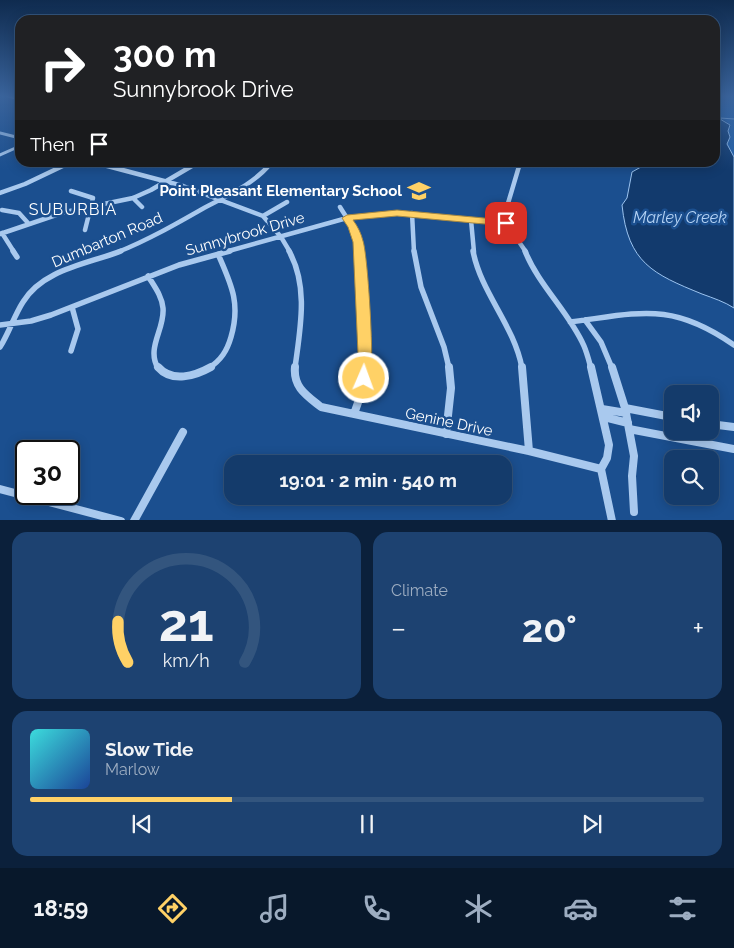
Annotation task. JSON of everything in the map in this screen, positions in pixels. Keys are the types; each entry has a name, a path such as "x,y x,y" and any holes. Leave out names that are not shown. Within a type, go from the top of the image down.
{"street":[{"path":"0,133 15,137"},
{"path":"0,137 6,135"},
{"path":"0,154 15,148"},
{"path":"0,193 25,184 60,167"},
{"path":"113,167 183,186 263,216 286,202"},
{"path":"17,257 1,233 65,212 133,198 190,167"},
{"name":"Dumbarton Road","path":"0,347 22,303 42,283 71,269 137,244 256,178 267,167"},
{"path":"519,167 506,210 506,223 524,247 533,270 570,322 584,346 602,409 609,444 607,458 601,469 612,520"},
{"path":"71,190 90,195 93,198 85,230"},
{"path":"133,198 142,207"},
{"path":"340,208 353,227 359,242 365,353 364,378 354,414"},
{"path":"2,210 19,213 28,224"},
{"name":"Sunnybrook Drive","path":"0,325 31,321 72,307 148,276 218,254 347,218 384,213 412,213 506,223"},
{"path":"412,213 412,239 423,291 444,345 450,373 451,391 446,434"},
{"name":"Genine Drive","path":"263,216 280,237 296,266 300,280 301,296 294,377 296,383 321,407 601,469"},
{"path":"471,220 470,237 478,272 513,337 521,364 524,378 529,452"},
{"path":"148,276 161,299 164,309 164,317 153,353 157,367 168,375 189,376 199,374 222,357 226,351 236,312 232,291 218,254"},
{"path":"71,351 79,334 79,326 72,307"},
{"path":"570,322 640,312 663,313 701,326 734,345"},
{"path":"585,320 601,342 609,358 626,410 634,456 632,476 634,512"},
{"path":"602,409 626,410 664,416"},
{"path":"604,418 629,426 734,449"},
{"path":"719,425 734,427"},
{"path":"134,520 183,432"},
{"path":"0,489 121,520"}],"shaded area":[{"path":"724,120 734,120 734,157 727,144 730,137 728,131 731,126"}],"water":[{"name":"Marley Creek","path":"720,120 730,125 728,131 730,137 727,144 734,157 734,308 670,280 646,264 637,253 630,241 625,225 622,205 627,198 632,172 641,167 720,167"}],"place":[{"name":"Point Pleasant Elementary School","path":"419,191"}],"district":[{"name":"SUBURBIA","path":"73,209"}],"route":[{"path":"364,378 366,368 359,242 347,218 370,214 397,213 506,223"}]}
